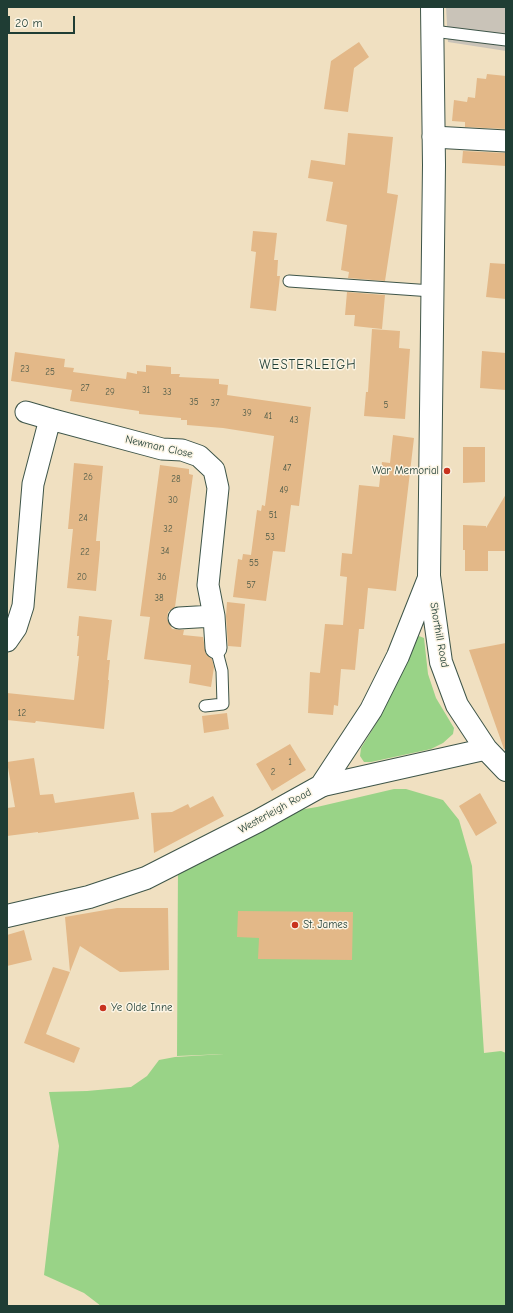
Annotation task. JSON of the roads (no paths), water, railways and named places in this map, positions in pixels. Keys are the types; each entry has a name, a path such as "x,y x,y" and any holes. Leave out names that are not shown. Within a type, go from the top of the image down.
{"street":[{"path":"429,576 433,137 432,7"},
{"path":"433,137 506,141"},
{"name":"Newman Close","path":"26,412 50,420 162,449 182,450 199,456 214,470 218,488 208,585 214,616 216,648"},
{"path":"7,641 16,628 23,606 33,484 50,420"},
{"name":"Shorthill Road","path":"429,576 441,662 457,705 486,748 506,770"},
{"name":"Westerleigh Road","path":"7,916 90,898 146,878 321,786 371,710 398,656 429,576"},
{"path":"179,618 214,616"},
{"path":"321,786 486,748"}],"lane":[{"path":"433,30 506,40"},
{"path":"289,281 432,291"},
{"path":"205,706 223,704 222,670 216,648"}],"place":[{"name":"War Memorial","path":"447,471"},
{"name":"St. James","path":"295,925"},
{"name":"Ye Olde Inne","path":"103,1008"}],"district":[{"name":"WESTERLEIGH","path":"308,365"}]}
